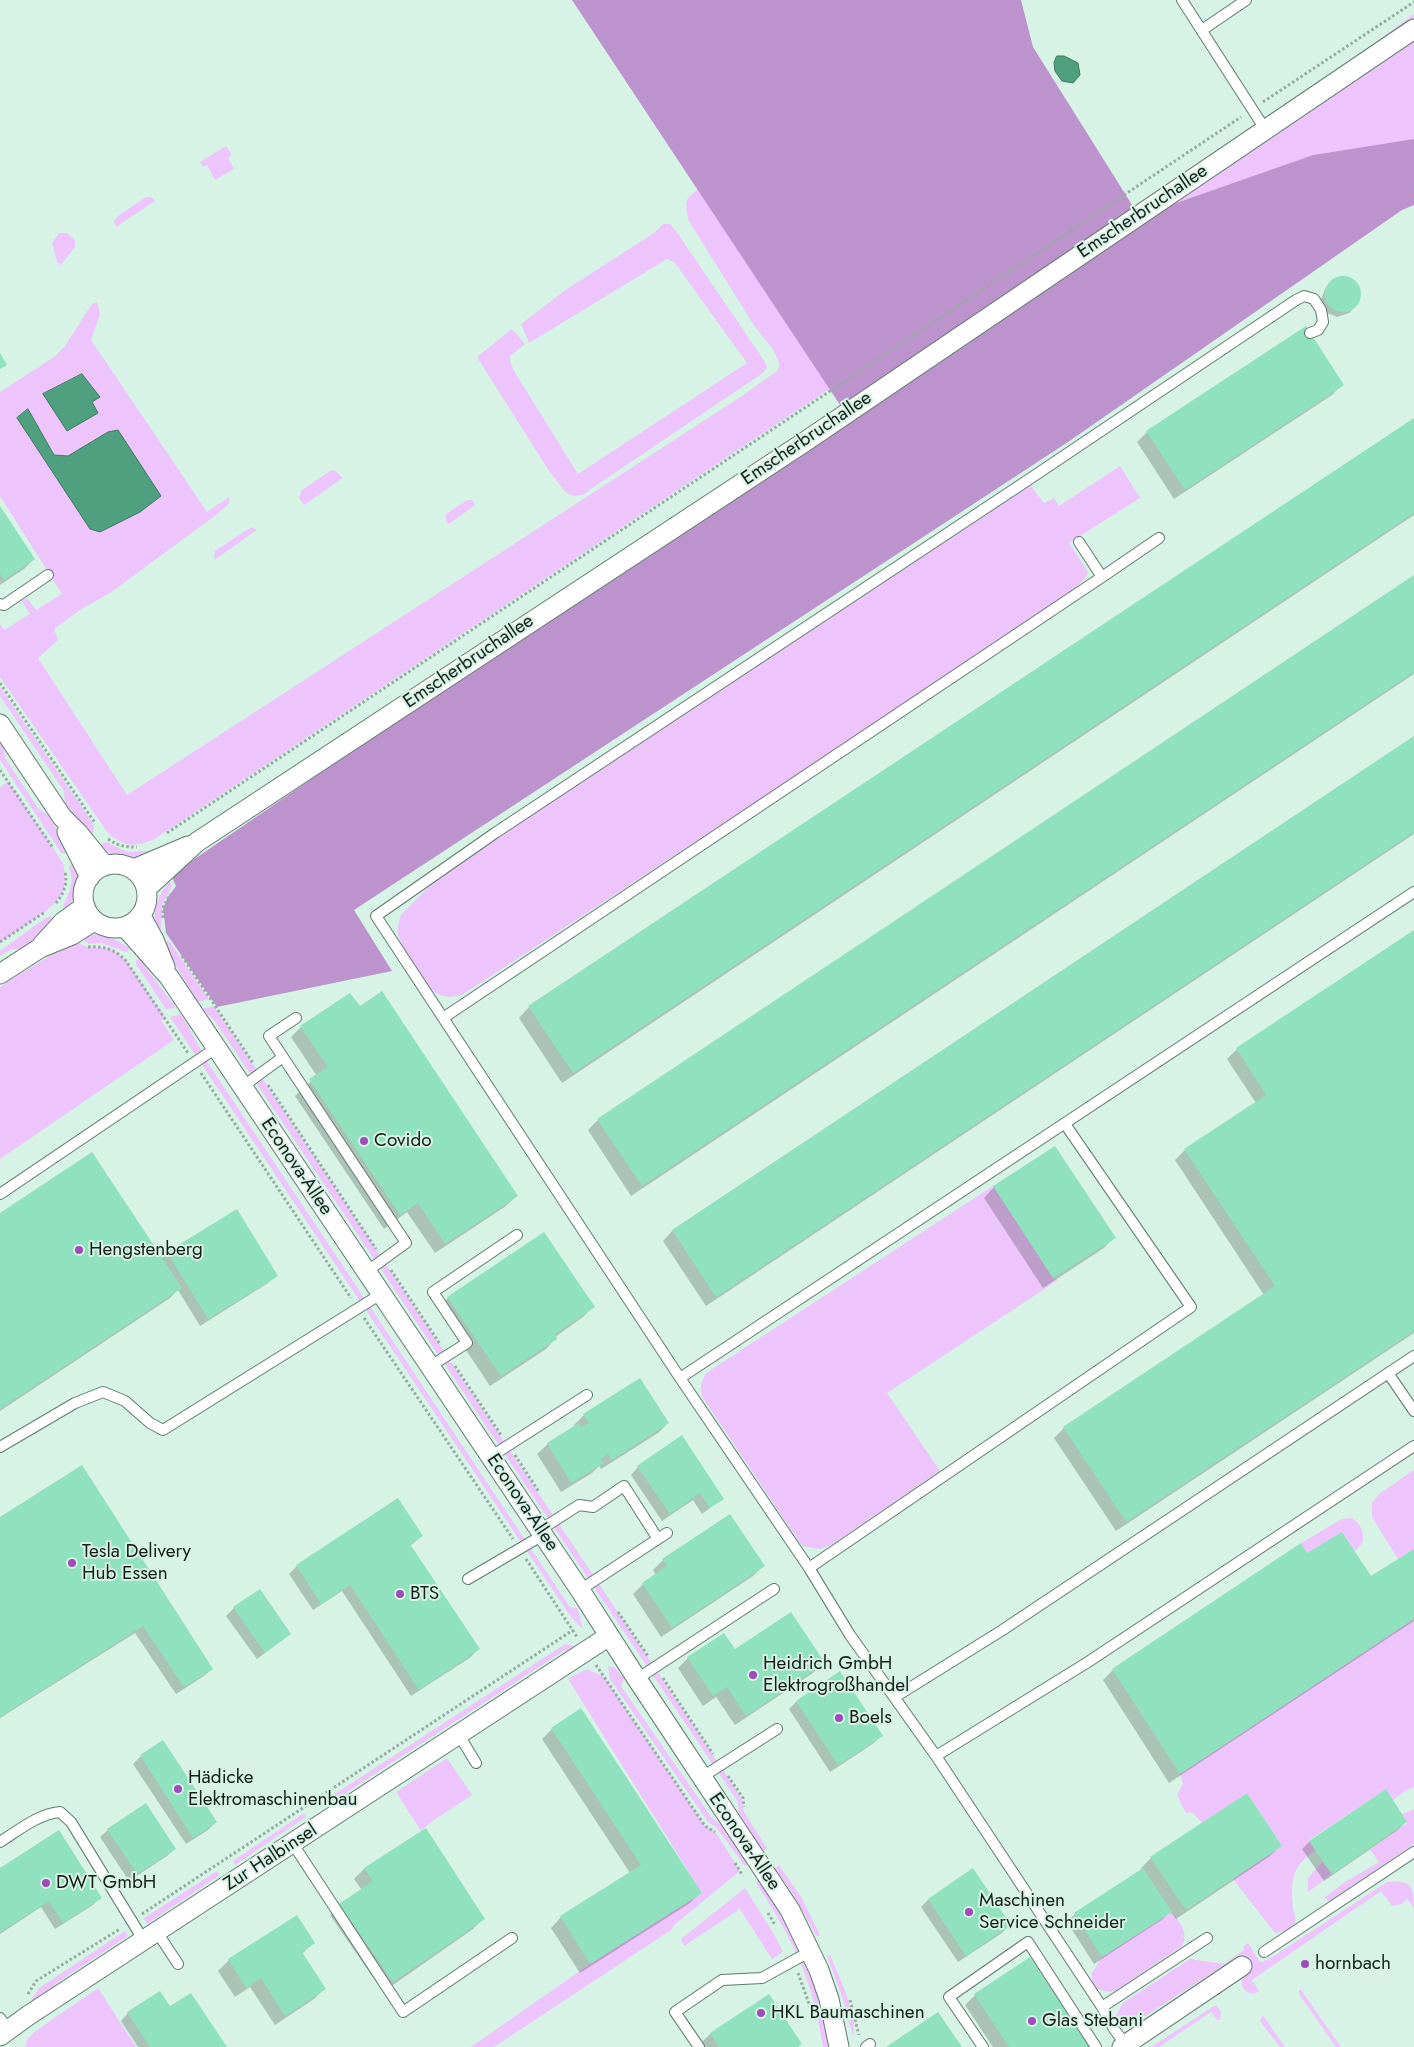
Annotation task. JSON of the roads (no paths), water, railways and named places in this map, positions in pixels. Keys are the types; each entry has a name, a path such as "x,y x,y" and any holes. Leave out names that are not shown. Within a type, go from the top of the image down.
{"street":[{"name":"Emscherbruchallee","path":"147,888 197,842 802,443 1414,29"},
{"path":"0,724 62,817 79,834 97,871"},
{"name":"Emscherbruchallee","path":"134,869 197,842"},
{"path":"116,864 134,869 147,888 146,908 134,923 115,929 105,927 90,914 84,891 97,871 116,864"},
{"path":"0,974 40,948 63,922 90,914"},
{"name":"Econova-Allee","path":"141,916 154,940 169,977"},
{"name":"Econova-Allee","path":"125,927 169,977 580,1590 790,1910 811,1951 829,1999 840,2047"},
{"name":"Zur Halbinsel","path":"4,2033 609,1636"},
{"path":"1124,2046 1242,1966"}],"lane":[{"path":"1182,0 1265,129"},
{"path":"1202,30 1246,0"},
{"path":"1124,2046 1102,2007 936,1756 850,1635 808,1568 680,1378 376,916 495,833 1304,296 1314,299 1321,310 1323,322 1318,330 1310,334"},
{"path":"442,1018 1159,538"},
{"path":"1079,542 1102,577"},
{"path":"0,604 4,605 48,575"},
{"path":"680,1378 1414,892"},
{"path":"296,1018 269,1036 406,1243 366,1272"},
{"path":"0,1194 216,1048"},
{"path":"242,1087 283,1057"},
{"path":"808,1568 1191,1307 1065,1124"},
{"path":"429,1367 467,1343 433,1292 517,1235"},
{"path":"0,1447 74,1403 103,1392 125,1401 150,1423 163,1430 381,1294"},
{"path":"895,1697 1001,1631 1414,1356"},
{"path":"1388,1373 1414,1411"},
{"path":"490,1457 587,1394"},
{"path":"936,1756 1088,1662 1414,1446"},
{"path":"468,1579 520,1549 579,1505 593,1507 624,1486 658,1539"},
{"path":"580,1590 668,1533"},
{"path":"637,1679 774,1589"},
{"path":"702,1778 777,1729"},
{"path":"458,1735 476,1763"},
{"path":"0,1842 49,1813 60,1812 72,1822 131,1922 178,1964"},
{"path":"293,1844 403,2012 512,1938"},
{"path":"1264,1952 1414,1852"},
{"path":"1102,2007 1207,1938"},
{"path":"983,2047 949,1997 1028,1942 1096,2047"},
{"path":"699,2047 675,2012 722,1980 762,1978 811,1951"}],"place":[{"name":"Covido","path":"364,1141"},
{"name":"Hengstenberg","path":"79,1250"},
{"name":"Tesla Delivery Hub Essen","path":"72,1563"},
{"name":"BTS","path":"400,1594"},
{"name":"Heidrich GmbH Elektrogroßhandel","path":"753,1675"},
{"name":"Boels","path":"839,1718"},
{"name":"Hädicke Elektromaschinenbau","path":"178,1789"},
{"name":"DWT GmbH","path":"46,1883"},
{"name":"Maschinen Service Schneider","path":"969,1912"},
{"name":"hornbach","path":"1305,1964"},
{"name":"HKL Baumaschinen","path":"761,2013"},
{"name":"Glas Stebani","path":"1032,2021"}]}
